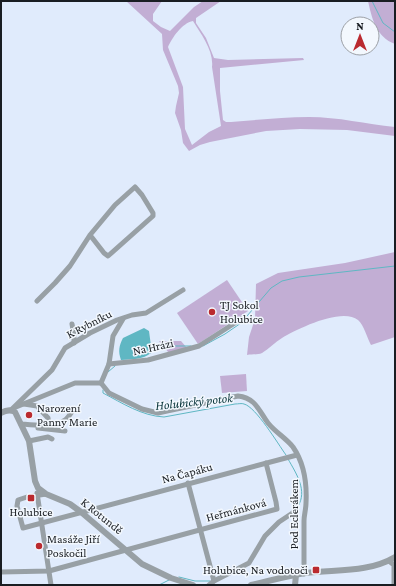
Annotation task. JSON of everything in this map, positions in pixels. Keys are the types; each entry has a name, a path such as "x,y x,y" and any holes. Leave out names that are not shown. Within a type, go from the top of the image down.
{"street":[{"path":"37,301 70,266 90,235 115,205 135,188 142,195 153,213 153,216 108,256 90,235"},
{"name":"K Rybníku","path":"11,410 52,370 65,348 90,333 117,320 132,315 146,313 183,290"},
{"path":"1,413 75,383 100,383 109,364 113,336 123,319"},
{"name":"Na Hrázi","path":"109,364 148,360 199,346 241,319"},
{"path":"72,324 74,343"},
{"name":"Pod Eclerákem","path":"100,383 109,393 142,409 158,413 230,397 244,397 255,403 269,424 286,439 297,454 303,469 306,486 304,519 304,574"},
{"path":"21,404 37,406 48,418 49,425"},
{"path":"11,410 15,412 29,440 35,481 38,488 37,496 51,585"},
{"path":"21,424 34,426 49,425 64,421 73,410"},
{"path":"34,426 41,429 65,431"},
{"path":"29,440 48,437 52,439"},
{"name":"Na Čapáku","path":"37,496 18,500 17,506 23,528 297,454"},
{"name":"Heřmánková","path":"1,572 49,571 277,509 266,463"},
{"name":"Heřmánková","path":"188,483 214,581"},
{"name":"K Rotundě","path":"38,488 46,494 70,504 81,512 142,564 171,578 193,585"},
{"path":"37,496 46,494"},
{"path":"209,585 249,563 265,536 279,522 294,512 296,504"},
{"path":"252,585 296,575 366,568 383,564 395,557"},
{"path":"389,561 395,565 394,585"},
{"path":"295,585 296,575"}],"shaded area":[{"path":"126,1 162,1 153,14 153,21 170,31 194,7 203,1 221,1 196,18 196,23 206,38 214,58 228,60 303,58 304,60 220,68 220,91 223,120 226,122 320,117 395,127 395,136 347,130 300,129 266,131 210,142 189,151 183,143 181,130 175,113 179,93 178,86 163,50 162,34","holes":["193,21 211,55 221,126 209,132 192,145 185,129 183,87 168,47 172,39 181,28"]},
{"path":"368,1 395,1 395,44 383,37 380,33 380,16 372,16"},
{"path":"395,252 395,337 371,345 364,328 358,320 351,317 341,316 308,325 282,338 262,353 247,355 249,337 255,319 256,284 278,273 345,263"},
{"name":"TJ Sokol Holubice","path":"227,280 248,311 198,344 177,313"},
{"path":"159,341 181,341 187,348 169,353"},
{"path":"246,374 247,391 222,393 220,376"}],"water":[{"path":"144,328 149,331 151,353 140,358 121,360 119,349 123,338"}],"waterway":[{"name":"Holubický potok","path":"372,1 383,23 395,32"},
{"name":"Holubický potok","path":"203,346 241,323 271,288 282,281 299,277 395,266"},
{"name":"Holubický potok","path":"151,346 191,346"},
{"name":"Holubický potok","path":"108,372 115,366"},
{"name":"Holubický potok","path":"103,390 103,393 140,412 164,417 235,404 244,404 249,407 260,419 286,455"},
{"name":"Holubický potok","path":"288,459 300,482 302,494 298,506"},
{"name":"Holubický potok","path":"179,577 195,581 210,581"},
{"name":"Holubický potok","path":"159,585 169,580"}],"place":[{"name":"TJ Sokol Holubice","path":"212,312"},
{"name":"Narození Panny Marie","path":"29,415"},
{"name":"Holubice","path":"31,498"},
{"name":"Masáže Jiří Poskočil","path":"39,546"},
{"name":"Holubice, Na vodotoči","path":"316,570"}]}
